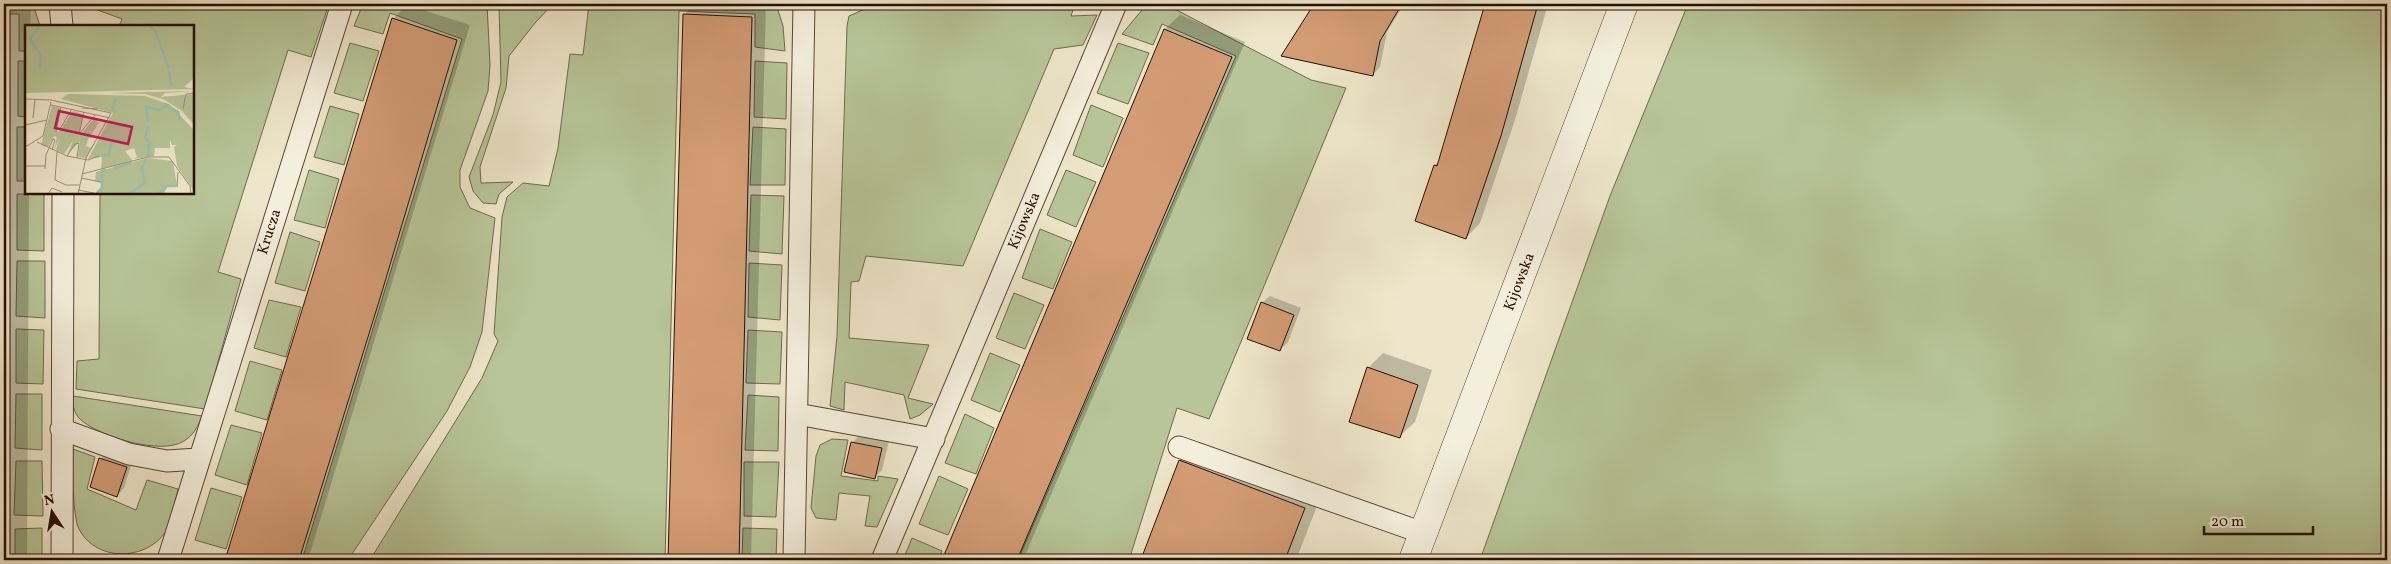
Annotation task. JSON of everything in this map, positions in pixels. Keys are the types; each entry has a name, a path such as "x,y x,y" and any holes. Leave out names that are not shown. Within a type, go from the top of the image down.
{"street":[{"name":"Kijowska","path":"1413,560 1624,4"}],"lane":[{"path":"60,4 62,25"},
{"name":"Krucza","path":"168,560 198,459 342,4"},
{"path":"794,560 804,4"},
{"name":"Kijowska","path":"882,560 1116,4"},
{"path":"62,560 63,194"},
{"path":"798,414 934,438"},
{"path":"61,429 129,454 167,461 198,459"},
{"path":"1179,447 1422,533"}],"green space":[{"path":"4,4 33,4 40,25 25,25 25,51 19,51 19,14 4,14"},
{"path":"81,4 329,4 311,57 288,50 218,272 241,279 205,409 76,389 77,361 99,359 100,194 194,194 194,25 119,25 122,19"},
{"path":"363,4 487,4 490,65 488,91 460,170 460,187 470,208 495,218 482,332 470,367 447,411 348,560 302,560 462,39 390,13 383,34 354,26"},
{"path":"499,4 553,4 509,56 506,88 480,167 481,183 513,182 499,194 496,204 483,203 473,191 469,177 493,115 501,82"},
{"path":"589,4 776,4 783,26 785,51 755,47 755,14 679,11 665,560 370,560 482,378 498,341 494,334 502,217 507,197 523,183 549,186 558,148 570,54 583,55"},
{"path":"862,4 1075,4 1071,16 1097,15 1083,45 1054,49 963,266 866,256 859,281 851,282 849,338 929,345 908,398 933,404 920,415 910,419 904,395 845,382 844,410 830,406 837,336 847,26 849,16 865,9"},
{"path":"1147,4 1165,4 1311,80 1346,88 1209,419 1177,408 1129,560 1018,560 1236,56 1162,24 1153,45 1122,34"},
{"path":"1688,4 2387,4 2387,560 1480,560 1610,196"},
{"path":"350,43 379,51 363,101 334,93"},
{"path":"1118,43 1149,53 1128,104 1097,93"},
{"path":"18,61 25,61 25,117 18,116"},
{"path":"755,61 787,63 786,119 754,117"},
{"path":"1091,105 1123,118 1103,167 1073,155"},
{"path":"330,106 359,114 344,165 314,157"},
{"path":"17,127 25,127 25,181 17,181"},
{"path":"753,127 786,129 785,185 750,185"},
{"path":"309,170 339,179 325,228 294,220"},
{"path":"1066,170 1096,182 1076,227 1047,215"},
{"path":"17,194 44,194 44,251 17,250"},
{"path":"751,195 784,196 782,254 749,251"},
{"path":"1040,229 1072,242 1053,289 1022,278"},
{"path":"290,232 320,242 305,291 275,283"},
{"path":"17,261 45,261 45,318 16,316"},
{"path":"749,263 782,265 780,320 748,317"},
{"path":"1014,293 1044,305 1025,349 996,338"},
{"path":"269,300 301,307 286,357 254,348"},
{"path":"16,329 44,330 43,384 16,383"},
{"path":"748,330 782,332 780,384 746,383"},
{"path":"990,353 1020,365 1000,412 971,400"},
{"path":"250,361 282,370 267,420 235,411"},
{"path":"16,394 42,394 42,450 15,448"},
{"path":"748,395 779,397 778,451 745,450"},
{"path":"73,396 202,416 193,433 184,441 174,445 146,445 114,437 87,425 76,413 73,405"},
{"path":"965,414 994,428 976,474 945,463"},
{"path":"231,425 262,433 247,485 215,475"},
{"path":"832,439 848,440 841,476 878,481 878,476 898,479 877,527 865,526 870,496 839,493 836,520 816,518 811,508 816,456 820,445"},
{"path":"73,449 95,457 87,489 136,510 147,480 178,489 171,522 161,538 138,552 124,554 111,553 98,548 87,540 79,529 75,513"},
{"path":"16,461 42,461 43,516 14,515"},
{"path":"744,462 779,462 776,517 744,516"},
{"path":"939,476 968,489 948,535 919,524"},
{"path":"211,488 242,497 226,549 195,540"},
{"path":"42,528 42,560 15,560 15,529"},
{"path":"743,528 777,529 776,560 742,560"},
{"path":"912,538 942,551 938,560 903,560"}],"building":[{"path":"1314,4 1402,4 1380,41 1373,76 1281,56"},
{"path":"1485,4 1538,4 1501,136 1466,239 1415,221 1434,165 1437,166"},
{"path":"683,14 752,17 739,560 668,560"},
{"path":"392,18 457,40 381,295 299,560 225,560"},
{"path":"1164,29 1232,57 1017,560 942,560"},
{"path":"1261,302 1294,315 1280,351 1247,339"},
{"path":"1367,367 1418,385 1400,438 1349,422"},
{"path":"851,442 882,448 875,479 844,472"},
{"path":"99,458 127,467 117,497 90,487"},
{"path":"1179,460 1305,508 1285,560 1159,560 1143,554"}]}
